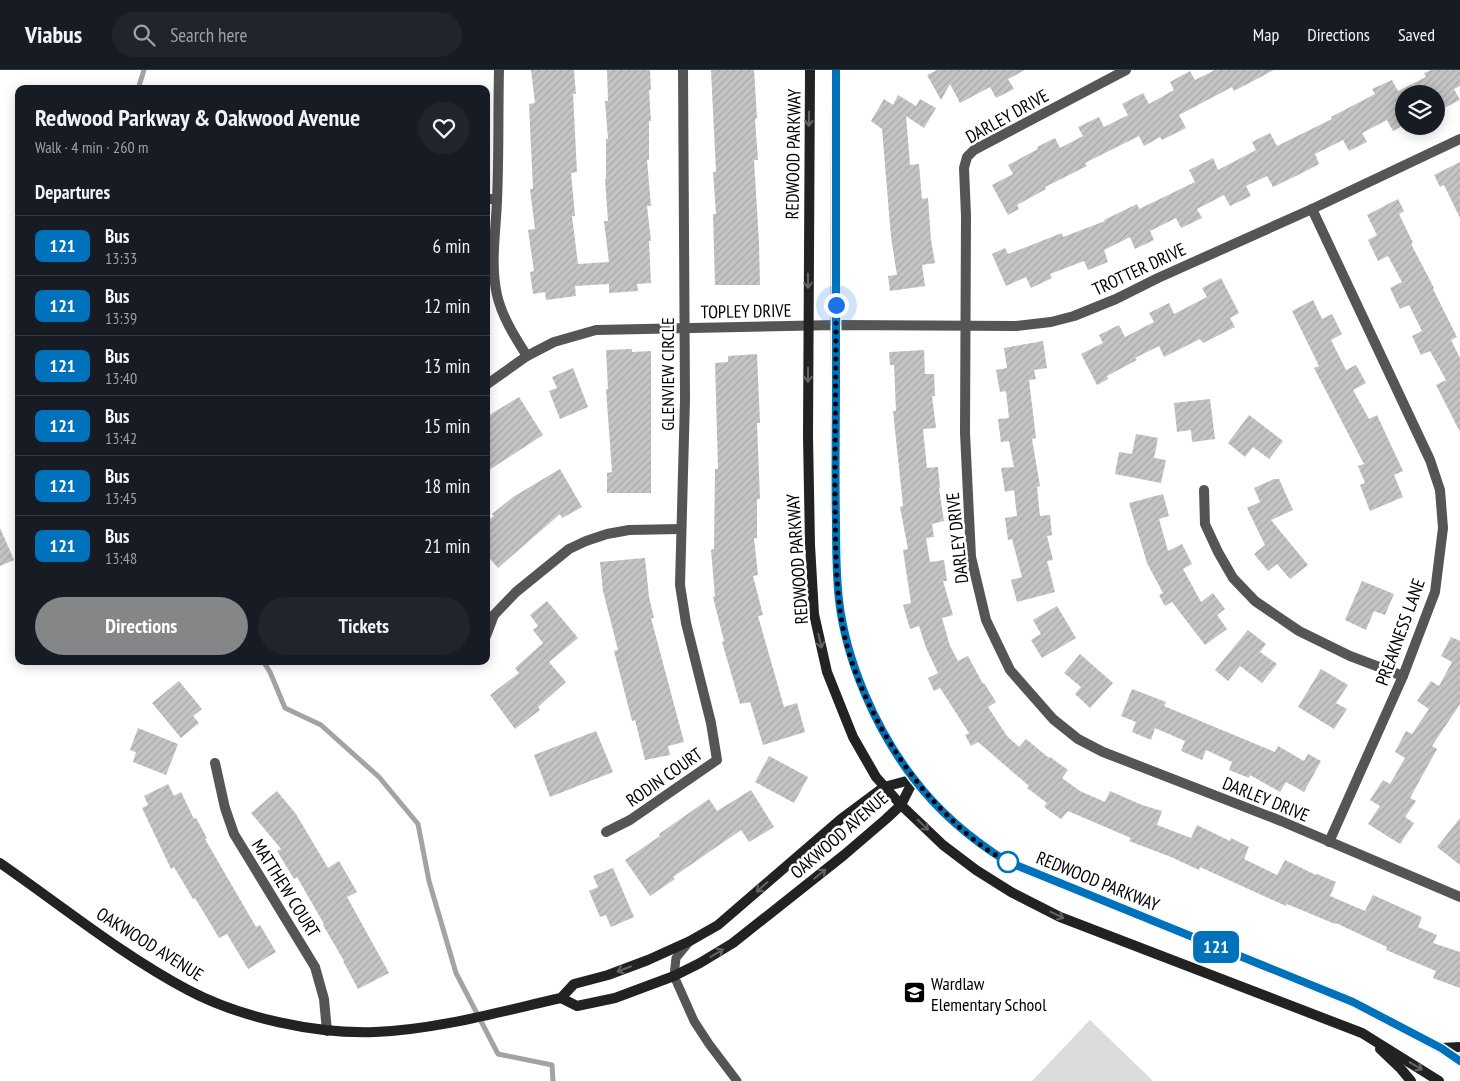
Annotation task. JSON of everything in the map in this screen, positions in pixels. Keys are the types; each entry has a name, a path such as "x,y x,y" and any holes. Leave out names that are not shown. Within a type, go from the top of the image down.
{"main road":[{"name":"REDWOOD PARKWAY","path":"810,70 808,436 814,614 827,672 853,737 876,777 901,805 943,845 976,870 1011,892 1060,917 1362,1033 1439,1081"},
{"name":"REDWOOD PARKWAY","path":"836,70 835,500 839,600 849,653 868,699 891,745 914,779 943,812 980,844 1006,861 1353,1002 1441,1048 1460,1061"},
{"name":"OAKWOOD AVENUE","path":"0,863 146,966 190,991 250,1016 327,1031 375,1032 425,1027 561,998 574,984 608,975 690,941 718,925 834,826 884,787 914,779"},
{"name":"OAKWOOD AVENUE","path":"561,998 577,1006 615,998 674,976 733,943 844,855 901,805 914,779"},
{"path":"1362,1033 1401,1068 1411,1081"},
{"path":"1441,1048 1460,1047"}],"street":[{"path":"499,70 497,199 493,267 497,296 514,335 527,356"},
{"name":"GLENVIEW CIRCLE","path":"683,70 685,399 680,529 680,585 686,623 698,675"},
{"name":"DARLEY DRIVE","path":"1126,70 974,150 967,157 964,168 966,216 965,433 971,557 986,620 1010,670 1053,719 1078,740 1103,752 1281,821 1460,897"},
{"name":"TROTTER DRIVE","path":"809,326 1016,326 1051,322 1074,316 1116,299 1460,139"},
{"path":"490,198 497,199"},
{"name":"PREAKNESS LANE","path":"1312,209 1422,443 1440,490 1443,528 1435,592 1403,676 1329,842"},
{"name":"TOPLEY DRIVE","path":"490,382 527,356 554,342 596,330 809,326"},
{"path":"1204,490 1205,524 1233,578 1255,601 1299,631 1350,656 1403,676"},
{"path":"490,626 494,615 516,592 569,549 607,534 638,530 680,529"},
{"name":"RODIN COURT","path":"606,832 630,820 717,760 711,723 698,675"},
{"name":"MATTHEW COURT","path":"215,763 224,808 234,834 315,967 324,999 327,1031"}],"lane":[{"path":"690,941 676,958 674,976 694,1021 737,1081"}],"shaded area":[{"path":"1090,1020 1153,1081 1032,1081"}],"building":[{"path":"531,70 574,70 576,94 573,94 577,172 571,173 575,216 572,216 578,264 609,262 604,221 608,221 605,179 606,139 608,139 605,101 608,101 607,70 650,70 651,121 649,121 649,160 647,160 651,206 647,206 651,241 649,241 651,283 637,284 638,291 609,293 609,284 575,286 576,296 546,300 545,292 533,294 530,272 534,271 528,230 535,229 530,189 533,189 529,104 535,103"},
{"path":"711,70 754,70 758,160 754,160 760,285 715,285 713,214 716,214 713,172 716,172"},
{"path":"937,70 1025,70 1008,79 1014,89 996,98 990,87 960,103 950,84 941,100 927,75"},
{"path":"1215,70 1274,70 1234,91 1232,87 1179,115 1186,128 1162,140 1160,137 1144,146 1139,136 1085,163 1087,166 1045,187 1046,189 1017,205 1019,209 1008,215 992,185 1013,174 1008,165 1055,138 1060,148 1083,136 1078,127 1099,117 1104,127 1128,115 1122,104 1143,93 1149,104 1174,90 1170,82 1190,71 1195,80"},
{"path":"1431,70 1460,70 1460,86 1454,89 1460,100 1445,108 1445,85 1410,85 1426,77 1424,73"},
{"path":"1392,80 1395,86 1395,130 1393,131 1387,120 1362,133 1367,142 1349,151 1343,140 1315,154 1319,164 1300,174 1273,187 1267,176 1246,186 1251,196 1230,206 1224,195 1197,209 1202,218 1181,228 1176,218 1150,231 1154,240 1135,249 1130,237 1104,250 1108,262 1088,270 1084,261 1050,274 1052,278 1031,288 1026,277 1006,286 992,254 1005,248 1008,254 1062,233 1063,237 1105,221 1137,204 1139,209 1195,182 1189,170 1213,158 1218,170 1256,150 1252,142 1270,133 1277,146 1332,119 1331,117 1375,94 1372,89"},
{"path":"898,95 916,106 920,99 936,108 924,128 906,116 910,165 919,164 922,199 928,198 931,240 935,263 922,265 925,286 890,291 888,276 897,275 891,237 882,129 871,121 884,99 893,105"},
{"path":"1460,162 1460,218 1444,185 1440,187 1434,175"},
{"path":"1398,199 1404,211 1399,214 1413,243 1411,244 1457,337 1451,340 1460,358 1460,432 1436,385 1446,380 1430,351 1421,355 1412,336 1422,331 1409,305 1400,309 1390,288 1402,282 1388,256 1378,261 1368,240 1377,235 1367,215"},
{"path":"1221,278 1239,313 1230,318 1235,327 1203,343 1200,339 1164,357 1159,346 1135,358 1137,360 1107,376 1108,379 1097,385 1081,354 1103,343 1099,335 1119,325 1125,337 1154,322 1149,313 1169,303 1174,314 1207,297 1202,288"},
{"path":"1313,300 1322,319 1332,314 1342,334 1331,340 1346,370 1356,365 1366,383 1353,390 1369,419 1377,415 1403,471 1394,475 1403,497 1370,511 1360,485 1365,483 1358,466 1364,464 1314,368 1319,366 1292,311"},
{"path":"1043,341 1047,368 1034,370 1036,379 1029,380 1036,438 1032,439 1040,486 1037,487 1040,516 1050,515 1052,535 1047,536 1053,560 1047,561 1055,592 1017,602 1011,580 1022,577 1012,539 1008,540 1005,518 1017,516 1014,490 1005,492 1001,468 1014,467 1009,441 1001,442 998,419 1009,418 1006,391 1000,392 996,370 1007,368 1004,348"},
{"path":"632,349 632,352 651,351 651,493 607,493 607,473 612,472 606,389 608,389 606,350"},
{"path":"924,350 925,374 934,374 935,396 932,396 936,428 923,429 927,468 938,467 944,521 932,524 934,537 926,538 930,562 944,560 947,581 943,581 953,615 942,618 950,646 958,661 968,656 983,684 996,702 988,707 1007,736 1019,747 1026,739 1049,758 1068,770 1062,778 1080,791 1105,802 1110,791 1142,805 1162,811 1157,825 1191,838 1197,825 1230,841 1231,838 1249,847 1244,859 1277,875 1285,860 1336,882 1330,896 1365,911 1373,895 1422,917 1418,927 1437,935 1433,943 1460,952 1460,988 1433,978 1436,971 1386,950 1387,947 1336,923 1287,904 1286,906 1200,867 1199,870 1129,841 1131,838 1068,811 1061,819 1044,807 1047,803 1027,788 1029,786 978,742 971,746 965,735 969,733 940,688 934,691 928,678 938,673 926,648 919,626 910,629 903,605 911,603 903,550 908,549 900,507 903,506 893,411 896,411 894,365 890,365 889,352"},
{"path":"757,354 760,423 757,423 760,499 757,499 757,538 754,538 758,575 753,576 763,615 758,616 784,707 797,703 805,732 763,745 750,702 740,704 722,642 724,641 713,597 715,596 711,550 714,549 715,469 718,469 715,363 728,362 728,356"},
{"path":"573,368 588,407 560,419 549,391 557,388 552,377"},
{"path":"519,397 543,435 490,469 490,415"},
{"path":"1210,399 1215,439 1192,442 1191,430 1177,432 1174,403"},
{"path":"1249,415 1283,441 1269,459 1253,447 1245,457 1228,443"},
{"path":"1136,434 1158,438 1154,458 1166,460 1161,483 1115,474 1119,452 1132,454"},
{"path":"560,469 582,507 562,518 560,514 498,568 490,559 490,519 494,516 492,514 513,497"},
{"path":"1274,479 1279,479 1293,510 1271,520 1308,565 1290,579 1277,564 1268,571 1254,554 1265,545 1247,508 1260,502 1254,488"},
{"path":"1163,494 1169,516 1159,519 1168,551 1182,544 1192,564 1183,569 1201,602 1213,593 1225,609 1217,615 1227,629 1205,645 1172,602 1165,606 1159,595 1163,593 1147,563 1129,503"},
{"path":"0,528 14,560 0,566"},
{"path":"645,558 649,597 654,618 651,618 684,742 668,746 670,755 645,760 635,720 632,721 614,651 618,650 603,591 600,562"},
{"path":"1362,581 1394,594 1385,615 1374,611 1366,630 1345,620"},
{"path":"547,601 578,638 549,662 566,682 538,707 540,710 515,729 490,695 519,673 515,668 543,643 533,630 538,626 530,615"},
{"path":"1057,606 1076,638 1042,658 1031,640 1041,634 1033,620"},
{"path":"1248,630 1266,644 1260,652 1277,664 1262,683 1240,666 1228,681 1215,670"},
{"path":"1451,637 1460,641 1460,704 1432,746 1437,749 1410,798 1416,801 1405,817 1414,823 1400,844 1368,824 1380,806 1370,800 1383,780 1390,784 1405,758 1395,752 1406,731 1412,734 1429,709 1417,701 1431,681 1439,686 1452,662 1441,656"},
{"path":"1080,654 1113,683 1090,708 1075,694 1081,687 1064,673"},
{"path":"1321,669 1348,685 1336,703 1347,709 1334,729 1298,707"},
{"path":"179,681 202,709 193,716 199,723 181,738 152,703"},
{"path":"1132,689 1166,702 1164,706 1275,752 1278,746 1304,761 1308,754 1321,761 1304,792 1286,782 1280,792 1250,775 1249,778 1229,770 1232,762 1206,750 1202,760 1181,751 1185,741 1155,728 1151,740 1132,732 1136,722 1121,716"},
{"path":"138,728 178,744 166,775 133,762 136,752 130,750"},
{"path":"596,731 613,772 550,797 534,755"},
{"path":"769,756 808,777 794,803 755,782"},
{"path":"168,784 174,796 181,792 194,819 196,818 207,838 205,839 256,927 260,925 276,952 248,969 227,934 219,938 174,867 171,869 142,808 148,805 144,796"},
{"path":"751,790 774,827 749,842 741,830 673,877 675,879 650,896 625,860 709,799 717,811"},
{"path":"277,791 296,814 328,868 339,861 357,892 347,897 389,973 358,989 297,877 294,879 277,851 281,849 251,813"},
{"path":"1460,818 1460,865 1437,847"},
{"path":"613,868 634,917 611,927 606,915 600,917 589,891 598,887 593,876"}],"waterway":[{"path":"139,85 144,70"},
{"path":"266,665 285,708 321,725 379,777 418,824 429,881 456,973 498,1054 552,1065 553,1081"}],"bus line":[{"name":"121","path":"836,70 835,454 836,546 839,600 849,653 868,699 891,745 914,779 943,812 980,844 1006,861 1353,1002 1441,1048 1460,1061"}],"place":[{"name":"Wardlaw Elementary School","path":"915,993"}],"route":[{"path":"836,305 836,546 839,600 849,653 868,699 891,745 914,779 943,812 980,844 1008,862"}]}
